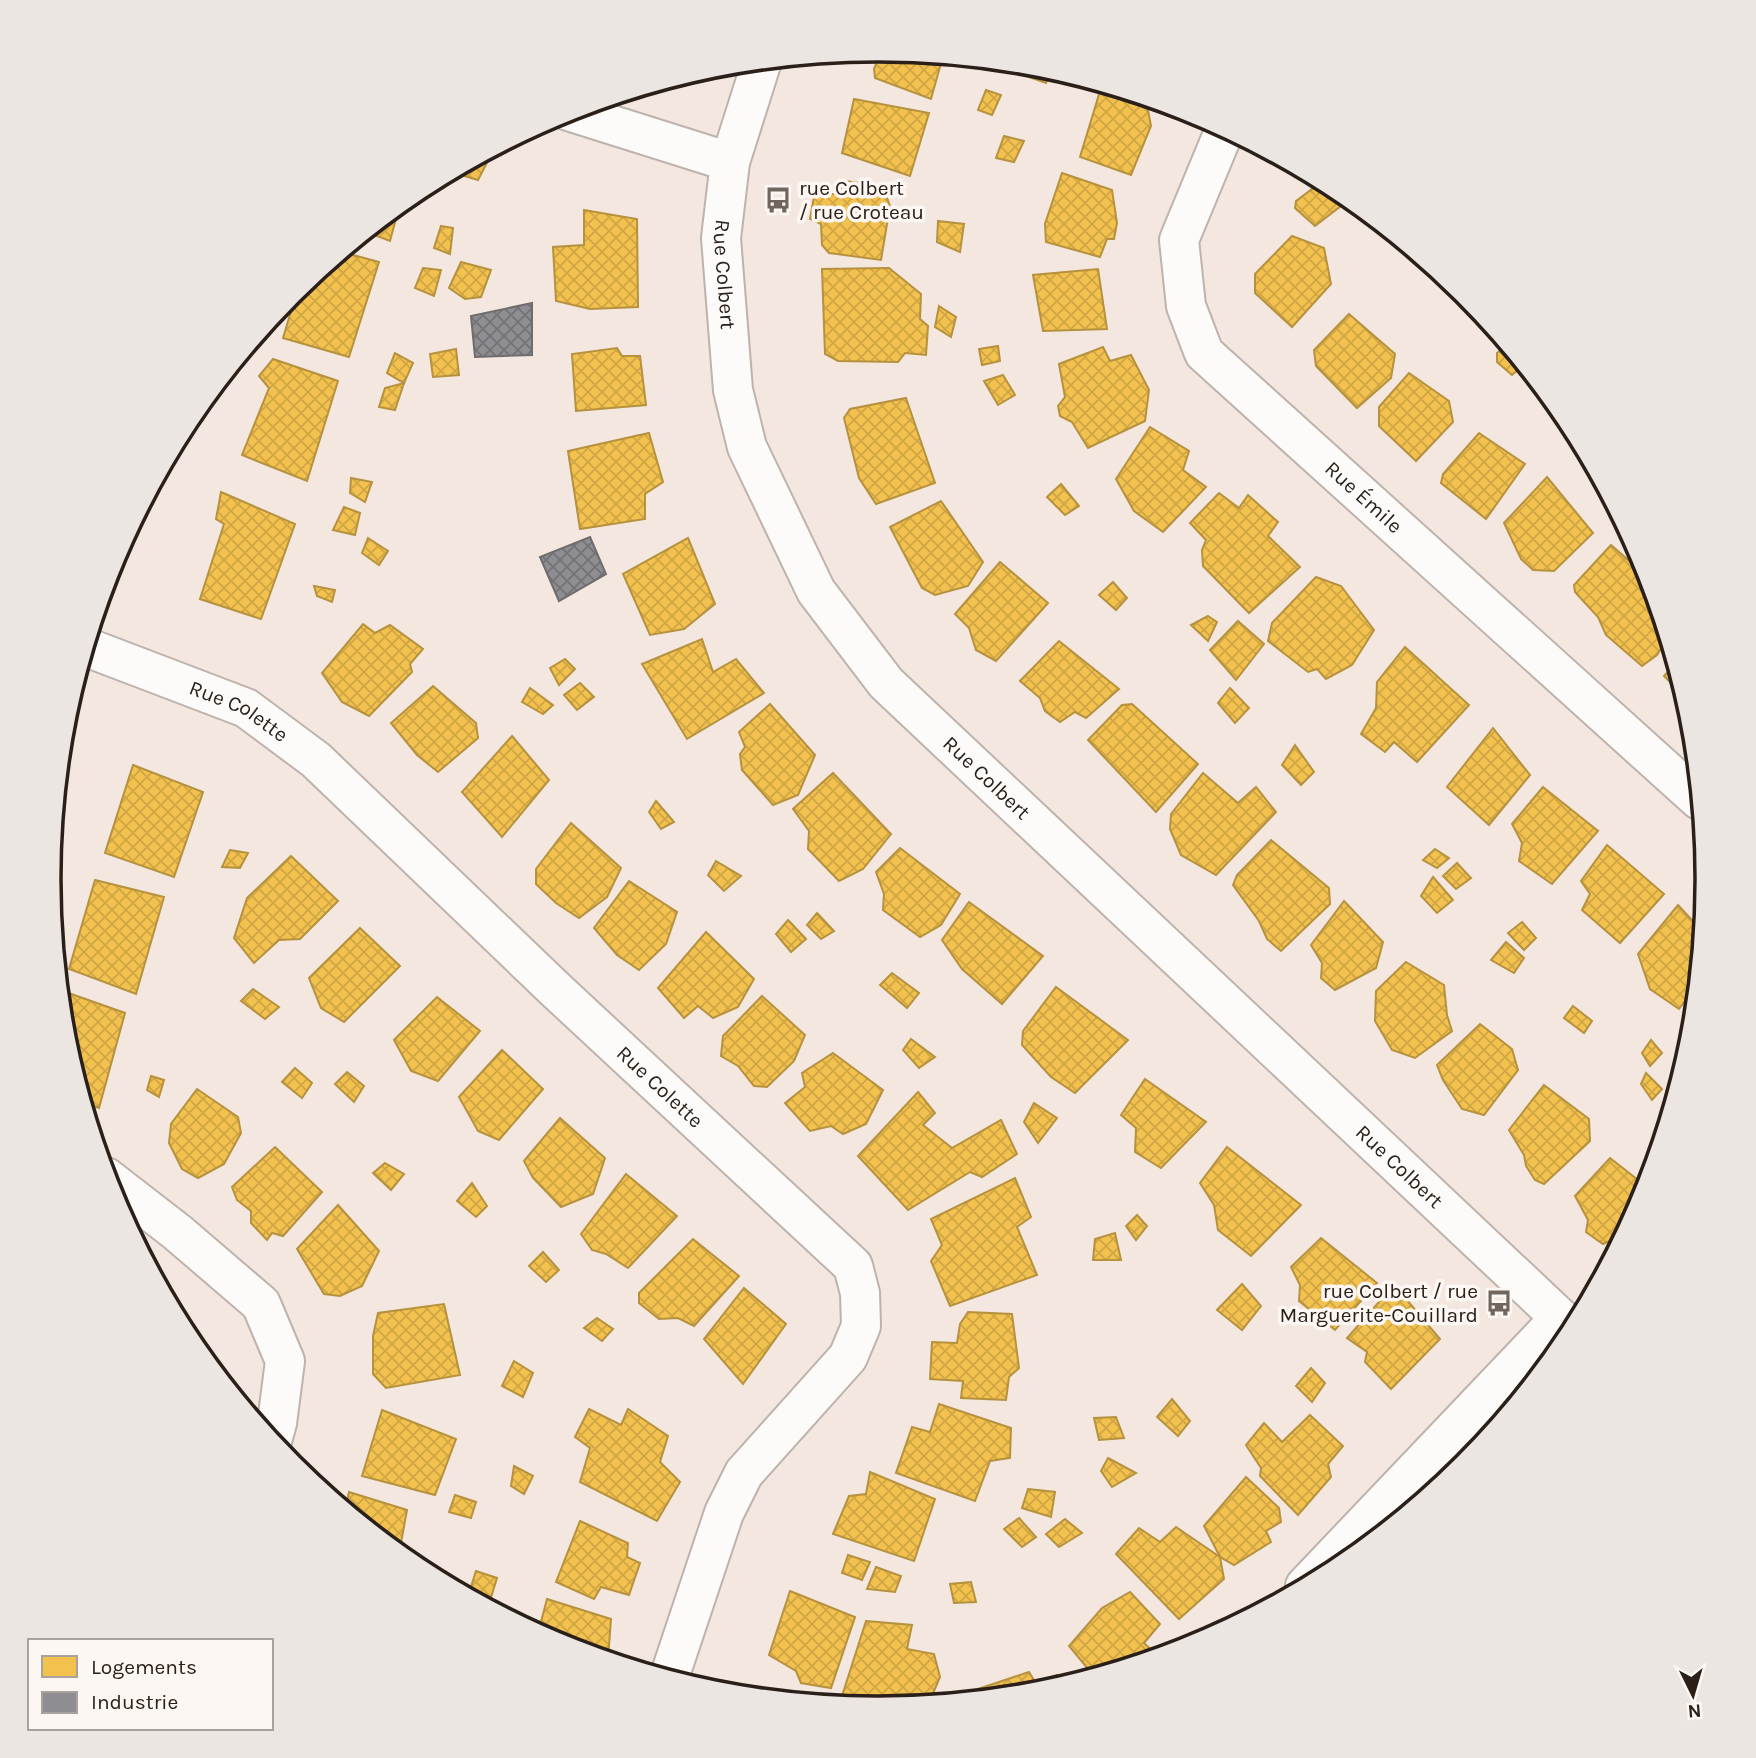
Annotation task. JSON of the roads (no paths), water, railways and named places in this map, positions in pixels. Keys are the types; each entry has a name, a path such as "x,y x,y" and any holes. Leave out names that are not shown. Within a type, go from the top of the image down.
{"street":[{"name":"Rue Colbert","path":"759,71 730,162 721,238 733,390 747,447 816,591 886,683 1564,1322"},
{"path":"586,117 730,162"},
{"name":"Rue Émile","path":"1221,138 1179,240 1186,306 1204,353 1690,792"},
{"name":"Rue Colette","path":"94,650 246,708 316,760 558,992 853,1266 860,1293 861,1326 848,1357 744,1474 724,1513 672,1669"},
{"path":"122,1189 177,1232 261,1304 285,1361 275,1430"},
{"path":"1335,1556 1557,1333"}],"place":[{"name":"rue Colbert / rue Croteau","path":"778,200"},
{"name":"rue Colbert / rue Marguerite-Couillard","path":"1499,1303"}]}
